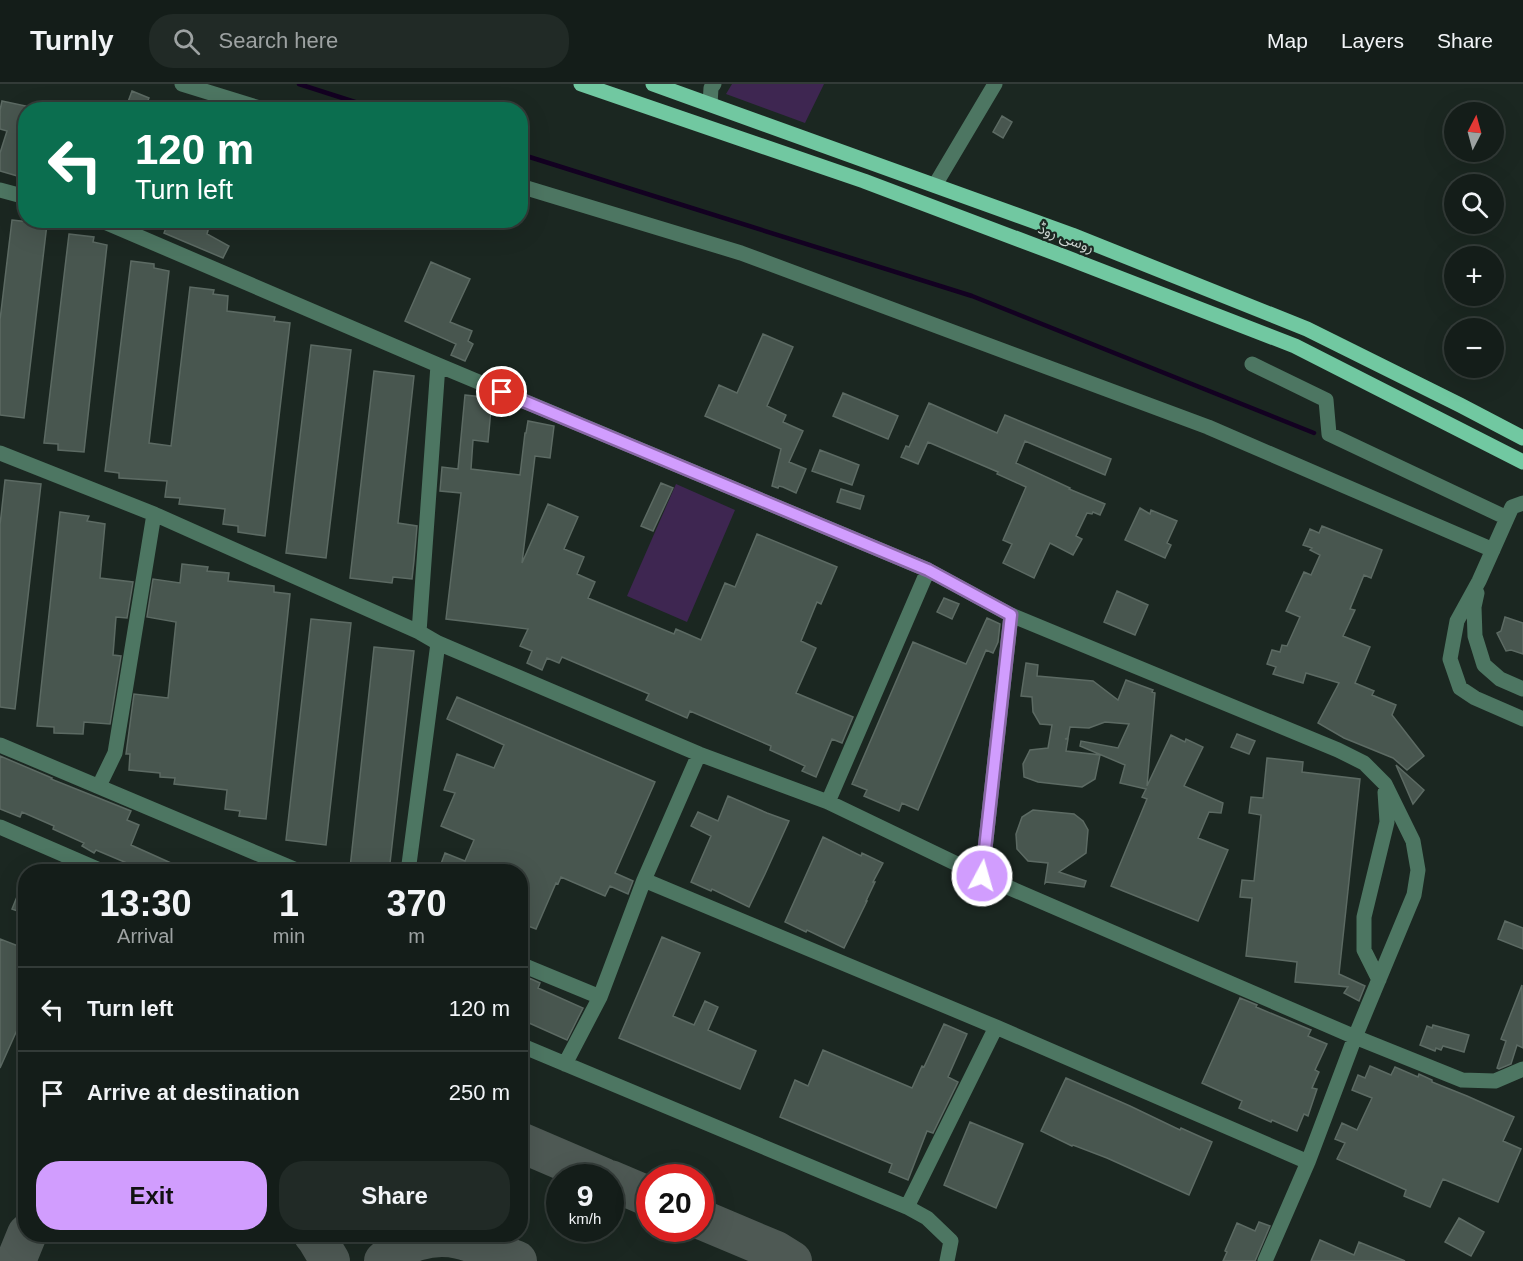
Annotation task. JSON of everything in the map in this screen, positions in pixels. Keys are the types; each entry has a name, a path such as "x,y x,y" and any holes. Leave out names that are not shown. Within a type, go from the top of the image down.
{"main road":[{"name":"روسی روڈ","path":"580,84 864,181 1294,346 1523,462"},
{"name":"روسی روڈ","path":"653,84 1072,235 1307,329 1523,438"}],"lane":[{"path":"182,84 240,102"},
{"path":"710,104 711,88 714,84"},
{"path":"935,185 995,84"},
{"path":"528,188 741,253 1208,427 1493,550"},
{"path":"0,189 18,195"},
{"path":"119,228 438,365 928,570 1011,615 1338,750 1364,763 1385,784 1413,841 1418,870 1414,896 1308,1162 1265,1261"},
{"path":"1252,364 1326,400 1329,434 1507,518"},
{"path":"419,632 438,365"},
{"path":"0,453 154,514 419,632 438,643 699,754 828,802 982,876 1461,1080 1495,1082 1523,1069"},
{"path":"1523,503 1512,507 1479,581 1457,621 1449,659 1460,688 1475,698 1523,719"},
{"path":"99,786 115,753 154,514"},
{"path":"828,802 928,570"},
{"path":"1479,581 1474,607 1475,636 1484,665 1500,679 1523,688"},
{"path":"982,876 1011,615"},
{"path":"409,864 438,643"},
{"path":"0,745 282,864"},
{"path":"565,1064 600,997 644,880 699,754"},
{"path":"1379,980 1364,950 1364,917 1387,822 1385,784"},
{"path":"0,827 86,864"},
{"path":"644,880 996,1027 1308,1162"},
{"path":"528,967 600,997"},
{"path":"907,1207 996,1027"},
{"path":"528,1048 907,1207 927,1218 951,1240 947,1261"}],"shaded area":[{"path":"732,84 824,84 805,123 726,94"},
{"path":"676,484 735,510 687,622 627,596"}],"building":[{"path":"132,91 149,98 147,102 128,102"},
{"path":"2,101 18,104 18,176 0,171 0,153 7,131 0,129"},
{"path":"1002,116 1012,122 1003,138 993,132"},
{"path":"12,220 18,221 18,228 47,228 24,418 0,415 0,320"},
{"path":"166,228 209,228 207,234 229,246 223,258 164,233"},
{"path":"69,234 94,237 93,242 107,245 84,452 58,450 58,444 44,443"},
{"path":"131,261 154,264 154,268 169,271 149,443 171,446 190,287 214,290 213,294 228,296 227,311 275,317 274,321 290,323 265,536 238,532 238,526 223,524 225,509 179,504 180,498 165,497 167,481 119,478 119,473 105,471"},
{"path":"431,262 470,279 450,322 472,331 468,341 473,344 465,361 451,355 456,344 405,321"},
{"path":"763,334 793,347 767,406 786,415 783,422 803,431 789,462 806,469 796,493 783,487 772,486 781,449 705,416 719,385 737,393"},
{"path":"311,345 351,350 326,558 286,553"},
{"path":"374,371 414,376 398,523 417,526 414,561 412,579 393,577 392,583 350,578"},
{"path":"843,393 898,416 888,439 833,416"},
{"path":"465,395 492,398 488,442 473,440 471,469 520,475 528,421 554,426 550,458 535,456 522,563 548,504 578,517 564,549 584,557 577,574 595,582 588,598 674,634 676,629 701,640 725,583 735,587 757,534 837,567 821,604 817,602 801,641 816,648 796,693 853,717 842,743 832,739 816,777 802,771 805,766 770,750 771,746 690,711 687,718 646,700 649,694 562,657 559,663 547,658 542,670 527,663 532,651 520,646 528,629 446,619 461,493 440,491 442,467 458,469"},
{"path":"929,403 997,433 1005,415 1111,459 1105,475 1025,441 1016,463 1105,504 1100,515 1093,512 1092,514 1087,513 1076,536 1082,539 1073,555 1050,543 1034,578 1003,563 1012,544 1003,540 1026,487 997,474 998,472 928,442 918,464 901,457 906,446 909,447"},
{"path":"820,450 859,465 852,485 812,471"},
{"path":"5,480 41,484 15,709 0,707 0,525"},
{"path":"661,483 673,488 653,531 641,526"},
{"path":"841,489 864,496 860,509 837,502"},
{"path":"1140,508 1150,514 1151,510 1177,521 1167,543 1171,545 1165,558 1125,540"},
{"path":"60,512 89,516 87,521 105,524 100,578 133,582 127,618 116,617 113,655 121,656 110,724 84,722 83,734 54,733 54,727 37,726"},
{"path":"1322,526 1382,550 1371,578 1364,575 1350,609 1355,610 1343,636 1370,647 1355,683 1374,691 1372,695 1396,705 1392,715 1424,756 1407,770 1393,758 1344,738 1318,723 1339,683 1306,673 1303,683 1273,674 1276,667 1267,664 1272,650 1280,652 1282,645 1287,646 1300,617 1286,611 1304,572 1311,575 1320,555 1310,550 1312,548 1303,545 1310,529 1319,533"},
{"path":"182,564 208,567 207,571 229,573 228,581 274,586 274,592 290,594 266,819 239,816 240,811 225,809 227,790 174,784 175,778 160,777 160,773 129,770 130,754 126,754 134,694 168,698 176,622 147,617 153,579 180,583"},
{"path":"1117,591 1148,605 1135,635 1104,622"},
{"path":"944,598 959,604 952,619 937,612"},
{"path":"1505,617 1523,623 1523,654 1511,650 1506,651 1497,633 1501,631"},
{"path":"987,618 1000,624 998,642 993,653 986,650 918,810 902,803 899,811 864,796 867,790 852,784 913,642 966,664"},
{"path":"311,619 351,623 326,845 286,840"},
{"path":"374,647 414,651 390,864 350,864"},
{"path":"1026,663 1038,665 1037,676 1093,681 1118,700 1126,680 1153,690 1152,692 1155,693 1147,786 1171,735 1203,747 1184,786 1223,803 1221,813 1209,812 1198,838 1228,850 1198,921 1111,886 1147,799 1142,797 1146,789 1120,783 1125,765 1080,746 1081,741 1118,748 1129,724 1105,722 1089,728 1070,727 1068,738 1065,739 1068,739 1066,751 1100,755 1095,779 1082,787 1038,782 1024,777 1023,764 1030,750 1048,748 1052,725 1040,724 1033,712 1032,697 1021,696"},
{"path":"457,697 655,782 615,873 633,881 628,894 610,886 605,896 561,877 558,884 556,883 536,929 528,926 528,864 441,864 445,853 465,861 474,840 441,826 455,793 444,790 457,754 494,768 504,745 447,719"},
{"path":"1237,734 1255,741 1249,754 1231,747"},
{"path":"0,756 131,811 127,820 139,825 131,845 173,864 129,864 96,850 94,853 82,846 84,843 53,829 54,826 22,812 20,817 0,809"},
{"path":"1267,758 1303,762 1302,772 1360,779 1339,974 1365,986 1359,1001 1344,993 1348,987 1295,982 1297,962 1246,956 1252,898 1240,897 1242,880 1254,881 1261,815 1249,813 1251,797 1263,798"},
{"path":"1396,765 1424,790 1413,804"},
{"path":"728,796 789,821 749,907 712,889 711,891 691,882 711,836 691,826 698,812 718,821"},
{"path":"1033,810 1074,814 1083,821 1088,830 1086,853 1059,872 1086,881 1084,887 1045,883 1048,863 1028,861 1017,849 1016,834 1022,817"},
{"path":"823,837 861,856 862,853 883,863 844,948 785,922"},
{"path":"18,894 18,911 12,909"},
{"path":"1505,921 1523,928 1523,949 1498,939"},
{"path":"662,937 700,953 673,1016 694,1025 705,1001 718,1007 708,1030 756,1051 740,1089 619,1038"},
{"path":"0,939 18,946 18,1028 0,1068"},
{"path":"529,978 540,983 538,988 583,1008 567,1040 528,1023"},
{"path":"1522,985 1523,1048 1517,1045 1511,1064 1499,1069 1497,1068 1506,1041 1501,1039"},
{"path":"1240,998 1311,1030 1308,1036 1327,1044 1315,1070 1319,1072 1312,1088 1317,1089 1308,1116 1304,1114 1297,1131 1239,1108 1242,1101 1202,1083"},
{"path":"944,1024 967,1034 948,1077 958,1082 933,1133 927,1131 908,1180 889,1172 892,1164 780,1117 795,1080 808,1086 823,1050 912,1088"},
{"path":"1433,1025 1469,1035 1464,1052 1443,1046 1441,1050 1436,1048 1435,1051 1420,1045 1427,1026 1432,1028"},
{"path":"1370,1066 1391,1075 1395,1067 1418,1077 1419,1074 1432,1082 1514,1117 1503,1141 1521,1149 1498,1202 1443,1179 1430,1207 1404,1196 1406,1190 1337,1159 1345,1143 1335,1139 1342,1123 1357,1130 1372,1098 1352,1090 1358,1075 1365,1078"},
{"path":"1066,1078 1180,1130 1181,1128 1212,1142 1189,1195 1041,1131"},
{"path":"970,1122 1023,1144 996,1208 944,1185"},
{"path":"1459,1218 1484,1232 1471,1256 1445,1242"},
{"path":"1259,1222 1270,1226 1255,1261 1223,1261 1237,1223 1255,1231"},
{"path":"1320,1240 1354,1255 1359,1242 1405,1261 1311,1261"}],"waterway":[{"path":"299,84 355,102"},
{"path":"528,157 972,296 1314,433"}],"taxiway":[{"path":"528,1145 571,1164"},
{"path":"624,1186 636,1191"},
{"path":"714,1225 776,1251 792,1261"},
{"path":"16,1261 24,1242"},
{"path":"319,1242 330,1261"},
{"path":"384,1261 391,1254 415,1242"},
{"path":"469,1242 517,1261"}],"route":[{"path":"502,392 928,570 1011,615 982,876"}]}
